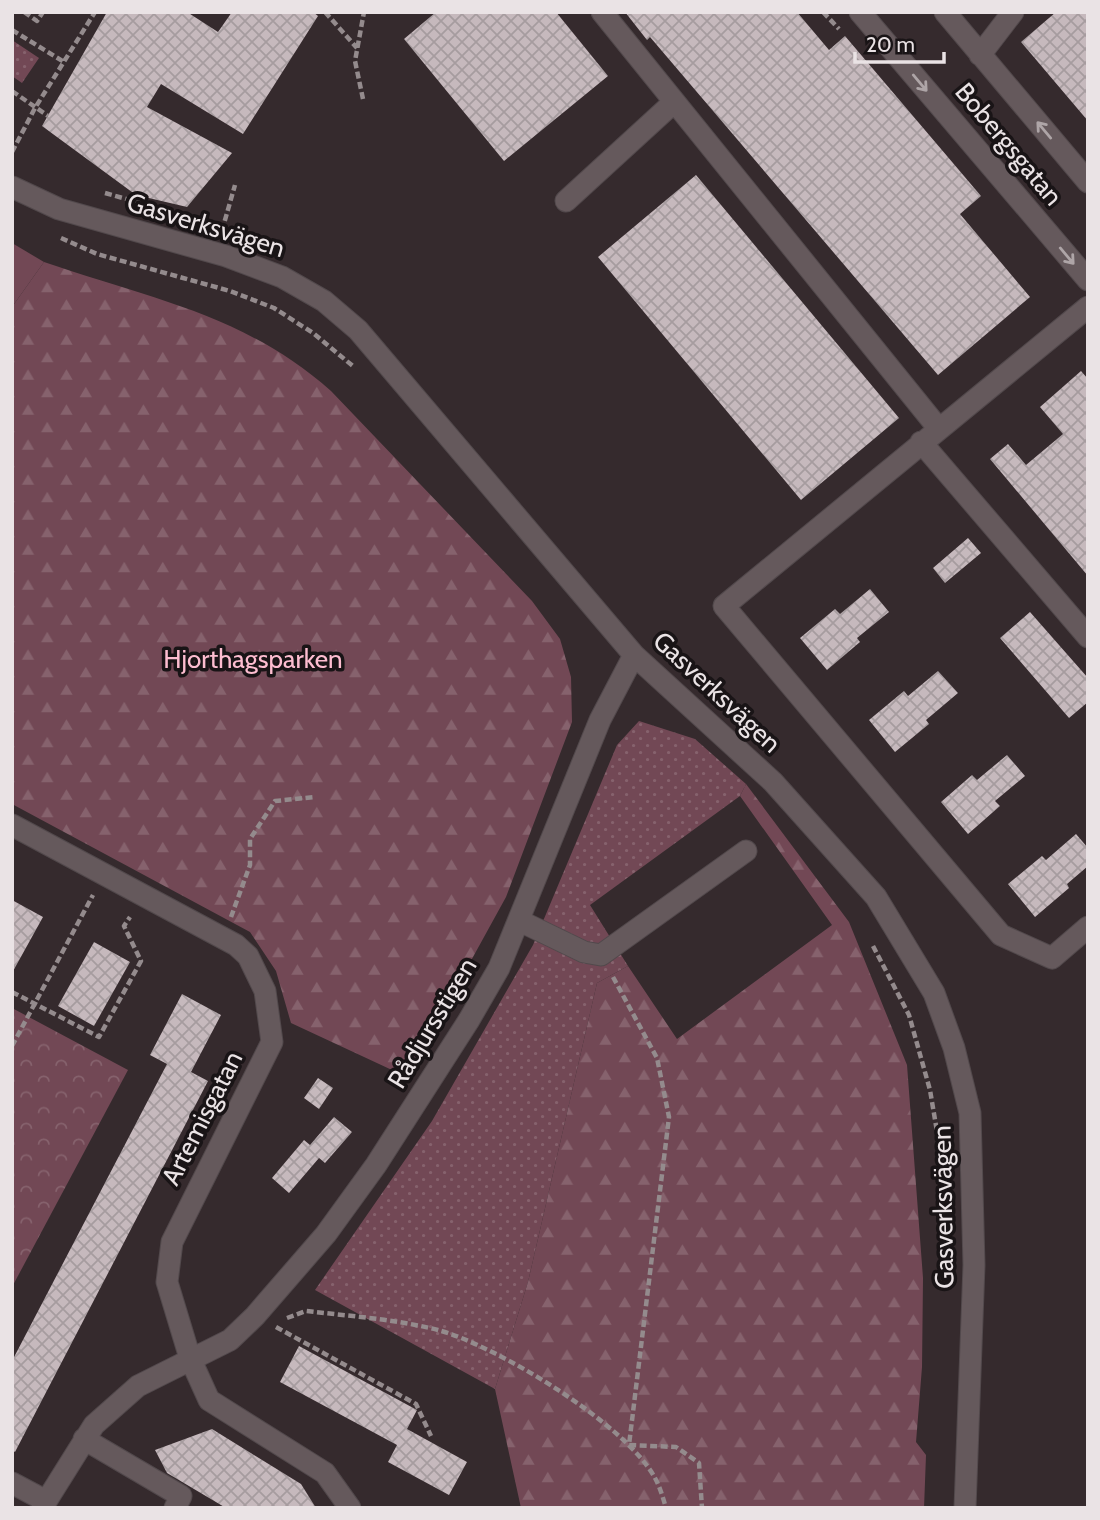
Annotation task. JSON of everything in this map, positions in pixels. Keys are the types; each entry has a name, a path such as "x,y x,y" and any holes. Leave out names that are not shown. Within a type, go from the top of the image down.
{"street":[{"path":"601,12 939,429"},
{"name":"Bobergsgatan","path":"860,12 1088,281"},
{"name":"Bobergsgatan","path":"945,12 1088,182"},
{"path":"980,55 1013,12"},
{"path":"566,201 673,103"},
{"name":"Gasverksvägen","path":"12,187 59,209 226,256 282,277 324,301 358,330 634,655 773,782 876,897 934,993 954,1048 970,1113 974,1265 965,1508"},
{"path":"1088,307 724,606 1001,935 1052,958 1088,927"},
{"path":"921,442 1088,637"},
{"name":"Rådjursstigen","path":"190,1357 229,1340 268,1304 326,1234 376,1165 470,1020 520,921 600,720 634,655"},
{"name":"Artemisgatan","path":"12,825 146,895 221,937 248,956 265,991 272,1042 172,1242 167,1282 190,1357 209,1401 325,1473 350,1508"},
{"path":"520,921 584,952 601,955 746,851"},
{"path":"12,1483 44,1505 94,1425 138,1385 190,1357"},
{"path":"84,1439 181,1496 175,1508"}],"path":[{"path":"24,12 37,21 43,12"},
{"path":"12,152 35,108 95,12"},
{"path":"324,12 357,49"},
{"path":"363,99 355,61 364,12"},
{"path":"12,30 64,62"},
{"path":"12,92 48,116"},
{"path":"213,224 223,227 235,185"},
{"path":"97,191 189,217"},
{"path":"49,233 97,254 230,291 274,308 313,333 358,371"},
{"path":"221,937 250,865 250,838 258,824 275,801 315,797"},
{"path":"12,1046 105,873"},
{"path":"12,992 99,1037 141,961 124,926 146,895"},
{"name":"Gasverksvägen","path":"871,942 909,1015 930,1090 946,1182"},
{"path":"601,955 657,1058 669,1117 629,1445"},
{"path":"431,1436 416,1404 270,1324 306,1311 438,1331 501,1355 569,1399 629,1445 655,1477 666,1508"},
{"path":"629,1445 676,1447 699,1463 702,1508"}],"green space":[{"path":"12,40 39,58 22,83 12,76"},
{"path":"12,243 44,262 12,307"},
{"name":"Hjorthagsparken","path":"44,262 195,311 230,326 298,365 331,391 532,601 560,639 571,677 572,722 506,897 407,1077 291,1023 276,971 250,932 12,804 12,307"},
{"path":"639,721 695,739 746,784 740,796 590,905 628,966 597,983 528,1282 495,1389 315,1290 432,1121 533,945 617,745"},
{"path":"746,784 849,922 907,1065 923,1278 922,1367 916,1442 926,1455 924,1508 521,1508 495,1389 528,1282 597,983 628,966 677,1039 832,925 740,796"},
{"path":"12,1008 128,1070 12,1287"}],"building":[{"path":"107,12 187,12 218,32 232,12 313,12 318,16 243,134 161,84 147,107 232,153 187,207 136,195 42,126"},
{"path":"436,12 556,12 608,76 504,161 404,39"},
{"path":"625,12 797,12 829,50 845,36 981,196 960,214 1030,297 938,375 650,37 647,40"},
{"path":"1056,12 1088,12 1088,121 1021,42"},
{"path":"696,175 899,418 801,500 598,257"},
{"path":"1081,371 1088,379 1088,576 990,459 1008,444 1026,465 1063,434 1040,407"},
{"path":"968,538 981,553 945,583 933,568"},
{"path":"870,589 889,612 857,638 860,642 827,670 800,638 835,609 840,614"},
{"path":"1030,612 1088,678 1088,702 1069,718 1000,638"},
{"path":"938,671 958,693 926,720 929,724 895,752 869,720 904,691 908,696"},
{"path":"1007,755 1025,776 995,801 1000,806 968,834 941,802 972,775 977,780"},
{"path":"1076,834 1088,848 1088,866 1067,884 1069,888 1035,917 1008,884 1042,856 1046,860"},
{"path":"12,900 43,917 12,973"},
{"path":"94,942 130,962 94,1026 58,1006"},
{"path":"182,994 221,1015 191,1072 208,1081 15,1452 12,1450 12,1361 167,1064 150,1055"},
{"path":"318,1078 333,1088 319,1109 304,1098"},
{"path":"334,1117 352,1132 325,1163 319,1158 289,1193 272,1178 304,1140 310,1145"},
{"path":"299,1346 417,1410 407,1429 467,1462 449,1495 388,1462 397,1445 280,1382"},
{"path":"212,1429 301,1484 316,1508 226,1508 167,1473 155,1450"}]}
